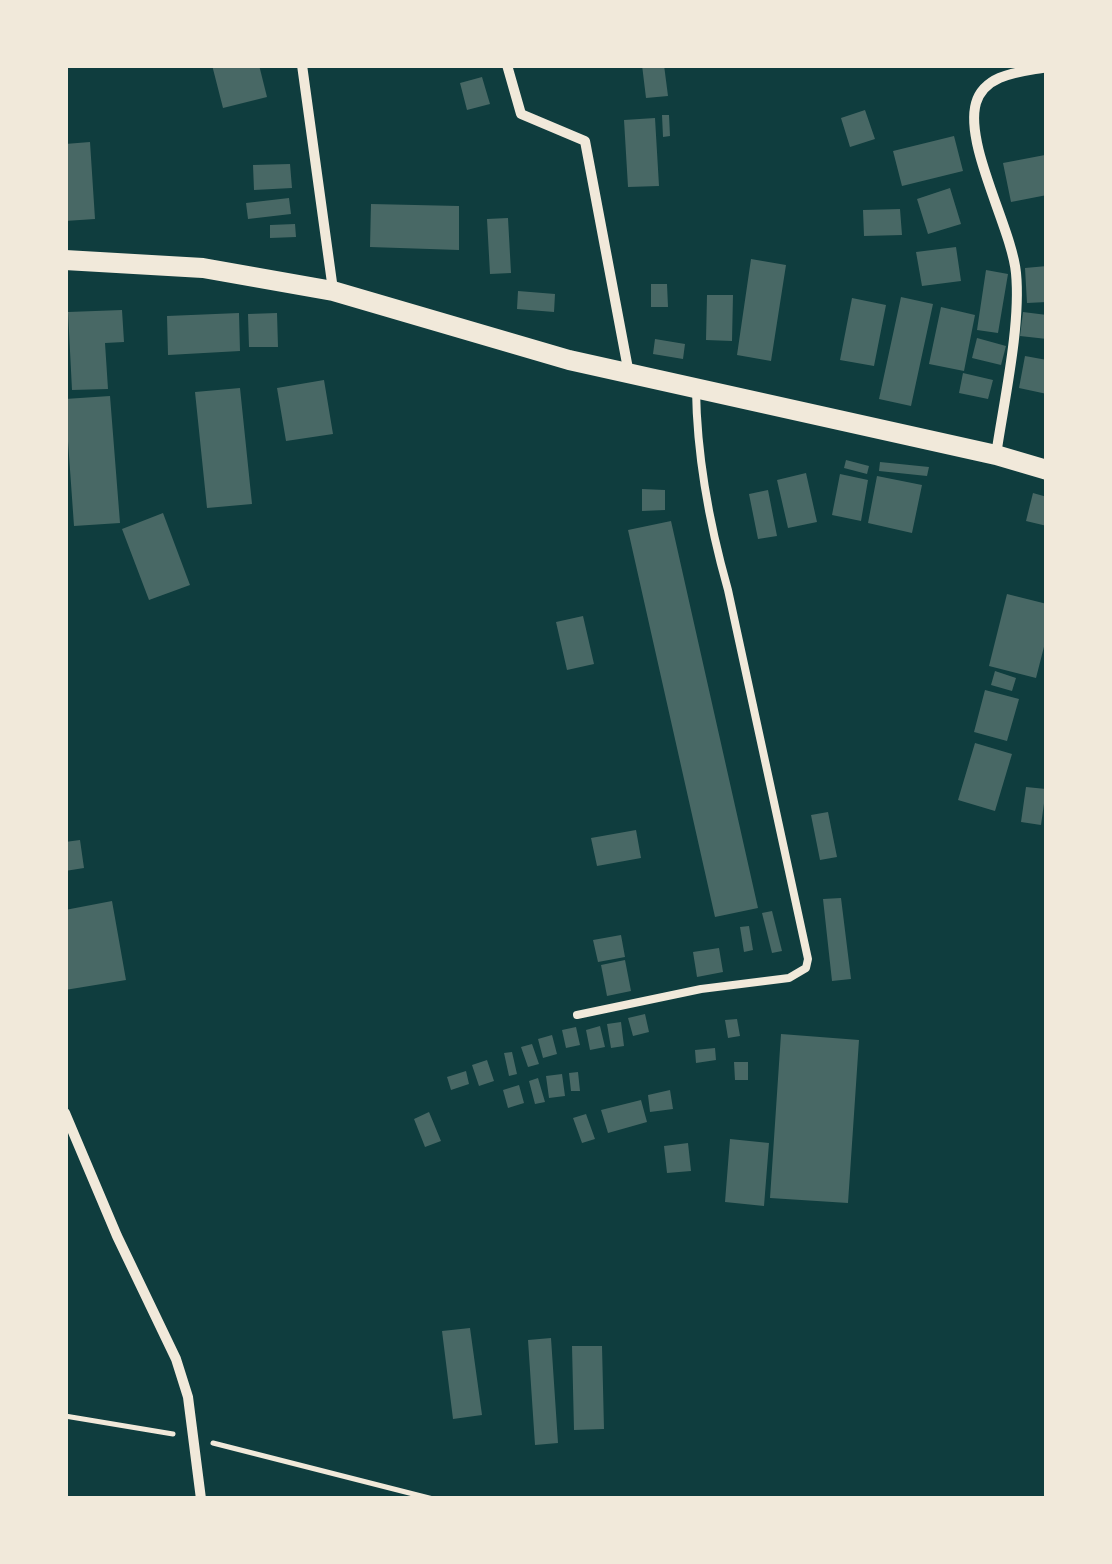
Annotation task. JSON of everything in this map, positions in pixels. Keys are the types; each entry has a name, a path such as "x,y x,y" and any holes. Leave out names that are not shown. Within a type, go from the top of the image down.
{"main road":[{"path":"65,260 203,268 333,291 495,340 629,374 996,455 1047,470"}],"street":[{"path":"302,65 333,291"},
{"path":"507,65 521,114 584,141 629,374"},
{"path":"996,455 1012,349 1016,274 974,117 977,99 988,85 1003,76 1047,67"},
{"path":"65,1113 117,1236 176,1359 188,1397 201,1499"}],"lane":[{"path":"577,1015 701,989 789,978 806,968 808,959 711,532 697,444 696,390"}],"path":[{"path":"65,1416 194,1438 433,1499"}],"building":[{"path":"212,65 259,65 267,97 223,108"},
{"path":"642,65 664,65 668,96 646,98"},
{"path":"482,77 490,104 467,110 460,83"},
{"path":"865,110 875,139 850,147 841,118"},
{"path":"662,115 669,115 670,136 663,137"},
{"path":"655,118 659,186 628,187 624,120"},
{"path":"954,136 963,171 902,186 893,151"},
{"path":"90,142 95,219 65,221 65,144"},
{"path":"1045,155 1047,195 1011,202 1003,163"},
{"path":"290,164 292,188 254,190 253,165"},
{"path":"950,188 961,224 928,234 917,199"},
{"path":"289,198 291,214 248,219 246,203"},
{"path":"371,204 459,206 459,250 370,247"},
{"path":"900,209 902,235 864,236 863,210"},
{"path":"508,218 511,273 490,274 487,219"},
{"path":"295,224 296,237 270,238 270,225"},
{"path":"956,247 961,281 922,286 916,252"},
{"path":"751,259 786,265 771,361 737,355"},
{"path":"1047,266 1047,302 1027,303 1025,268"},
{"path":"986,270 1008,274 998,333 977,330"},
{"path":"651,284 667,284 668,307 651,307"},
{"path":"518,291 555,294 554,312 517,309"},
{"path":"707,295 733,295 732,341 706,340"},
{"path":"901,297 933,304 911,406 879,399"},
{"path":"852,298 886,305 874,366 840,360"},
{"path":"941,307 975,315 964,371 929,364"},
{"path":"122,310 124,342 105,343 108,389 72,390 68,312"},
{"path":"1023,312 1047,315 1047,339 1020,336"},
{"path":"239,313 240,351 168,355 167,316"},
{"path":"277,313 278,347 249,347 248,314"},
{"path":"977,338 1006,346 1001,365 972,358"},
{"path":"655,339 685,344 683,359 653,354"},
{"path":"1025,356 1047,360 1047,394 1019,388"},
{"path":"963,373 993,380 988,399 959,393"},
{"path":"324,380 333,434 286,441 277,388"},
{"path":"240,388 252,504 207,508 195,392"},
{"path":"110,396 120,523 74,526 65,399"},
{"path":"846,460 869,466 867,474 844,468"},
{"path":"880,462 929,467 927,476 879,471"},
{"path":"806,473 817,522 788,528 777,480"},
{"path":"840,474 868,480 861,521 832,515"},
{"path":"877,476 922,485 912,533 868,523"},
{"path":"642,489 665,490 665,510 642,511"},
{"path":"768,490 777,536 758,539 749,494"},
{"path":"1033,493 1047,497 1047,526 1026,521"},
{"path":"163,513 190,585 149,600 122,529"},
{"path":"671,521 758,908 715,917 628,530"},
{"path":"1007,594 1047,604 1047,635 1036,678 989,666"},
{"path":"583,616 594,664 567,670 556,622"},
{"path":"995,671 1016,678 1012,691 991,685"},
{"path":"985,690 1019,699 1007,741 974,732"},
{"path":"975,743 1012,754 995,811 958,800"},
{"path":"1026,787 1046,789 1041,825 1021,822"},
{"path":"828,812 837,857 820,860 811,815"},
{"path":"636,830 641,858 597,866 591,838"},
{"path":"80,840 84,868 65,871 65,842"},
{"path":"841,898 851,979 832,981 823,899"},
{"path":"112,901 126,980 65,990 65,910"},
{"path":"772,911 782,951 772,953 762,913"},
{"path":"749,926 753,950 744,952 740,927"},
{"path":"621,935 625,957 598,962 593,940"},
{"path":"719,948 723,972 697,977 693,952"},
{"path":"625,960 631,991 607,996 601,965"},
{"path":"645,1014 649,1032 633,1036 628,1018"},
{"path":"737,1019 740,1036 728,1038 725,1020"},
{"path":"621,1022 624,1046 611,1048 607,1024"},
{"path":"600,1026 605,1047 590,1050 586,1030"},
{"path":"576,1027 580,1045 566,1048 562,1030"},
{"path":"781,1034 859,1040 848,1203 770,1198"},
{"path":"552,1035 557,1054 543,1058 538,1039"},
{"path":"532,1044 539,1064 528,1067 521,1047"},
{"path":"715,1048 716,1060 696,1063 695,1050"},
{"path":"512,1052 517,1074 509,1076 504,1053"},
{"path":"487,1060 494,1081 479,1086 472,1065"},
{"path":"734,1062 748,1062 748,1080 735,1080"},
{"path":"466,1071 469,1084 451,1090 447,1077"},
{"path":"578,1072 580,1091 571,1091 569,1073"},
{"path":"562,1074 565,1096 549,1098 546,1076"},
{"path":"538,1078 545,1102 535,1104 529,1081"},
{"path":"519,1085 524,1103 508,1108 503,1090"},
{"path":"670,1090 673,1109 650,1112 648,1095"},
{"path":"641,1100 647,1122 608,1133 601,1110"},
{"path":"429,1112 441,1141 425,1147 414,1119"},
{"path":"586,1114 595,1139 582,1143 573,1118"},
{"path":"730,1139 769,1143 764,1206 725,1202"},
{"path":"688,1143 691,1171 667,1173 664,1146"},
{"path":"470,1328 482,1415 453,1419 442,1331"},
{"path":"551,1338 558,1443 535,1445 528,1340"},
{"path":"572,1346 602,1346 604,1429 574,1430"}]}
